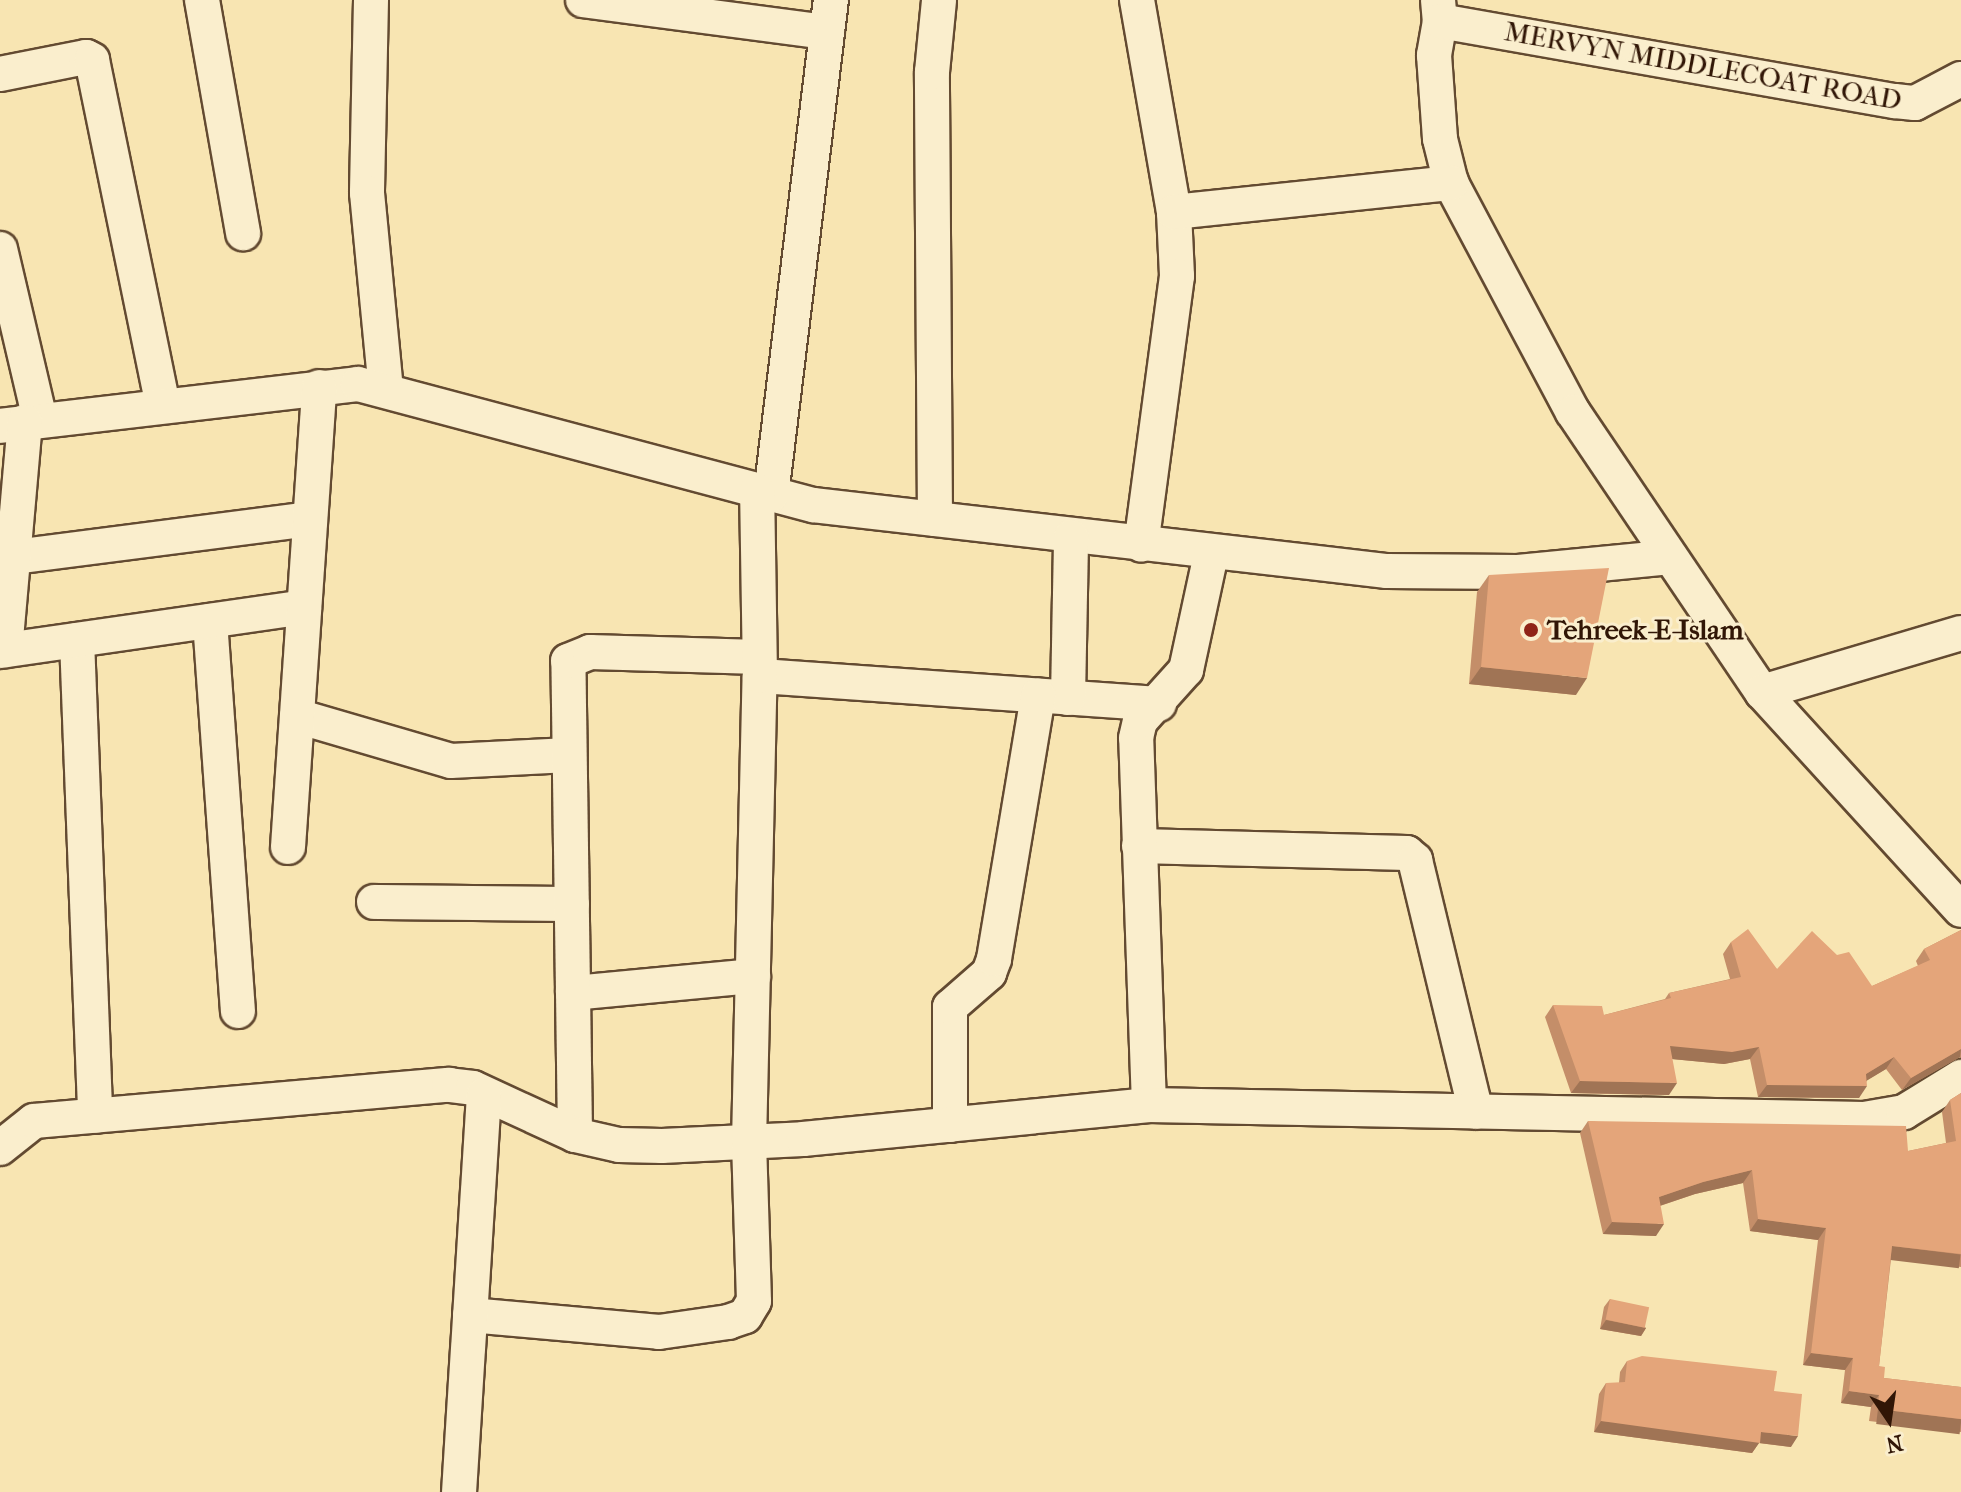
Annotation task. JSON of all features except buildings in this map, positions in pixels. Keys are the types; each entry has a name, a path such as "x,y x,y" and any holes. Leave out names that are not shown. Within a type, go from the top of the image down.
{"street":[{"path":"202,0 243,233"},
{"path":"371,0 367,193 386,389"},
{"path":"470,1315 659,1332 745,1316 757,1282 749,1143 764,493 829,16 583,0"},
{"path":"935,519 932,85 939,0"},
{"path":"1137,0 1174,212 1175,303 1141,545"},
{"path":"1439,10 1434,55 1440,139 1451,183 1573,412 1762,692 1961,910"},
{"name":"MERVYN MIDDLECOAT ROAD","path":"1439,10 1895,101 1915,103 1961,79"},
{"path":"0,74 92,60 163,405"},
{"path":"1174,212 1451,183"},
{"path":"0,249 22,422 14,557 3,650 304,607"},
{"path":"288,847 319,387"},
{"path":"22,422 319,387 386,389 813,505 1211,554 1387,571 1518,572 1670,557"},
{"path":"14,557 310,519"},
{"path":"950,1125 950,1007 989,973 996,955 1053,697 1071,537"},
{"path":"1149,1105 1136,738 1140,721 1159,704 1186,670 1211,554"},
{"path":"210,621 238,1011"},
{"path":"1762,692 1961,633"},
{"path":"77,640 95,1116"},
{"path":"575,1135 568,661 575,654 760,666 1053,697 1159,704"},
{"path":"297,716 451,761 569,755"},
{"path":"1139,846 1407,853 1415,860 1476,1112"},
{"path":"374,902 572,904"},
{"path":"573,993 753,976"},
{"path":"0,1148 34,1121 449,1085 484,1095 575,1135 619,1145 749,1143 1149,1105 1864,1119 1904,1112 1961,1077"},
{"path":"459,1492 484,1095"}],"place":[{"name":"Tehreek-E-Islam","path":"1531,630"}]}
